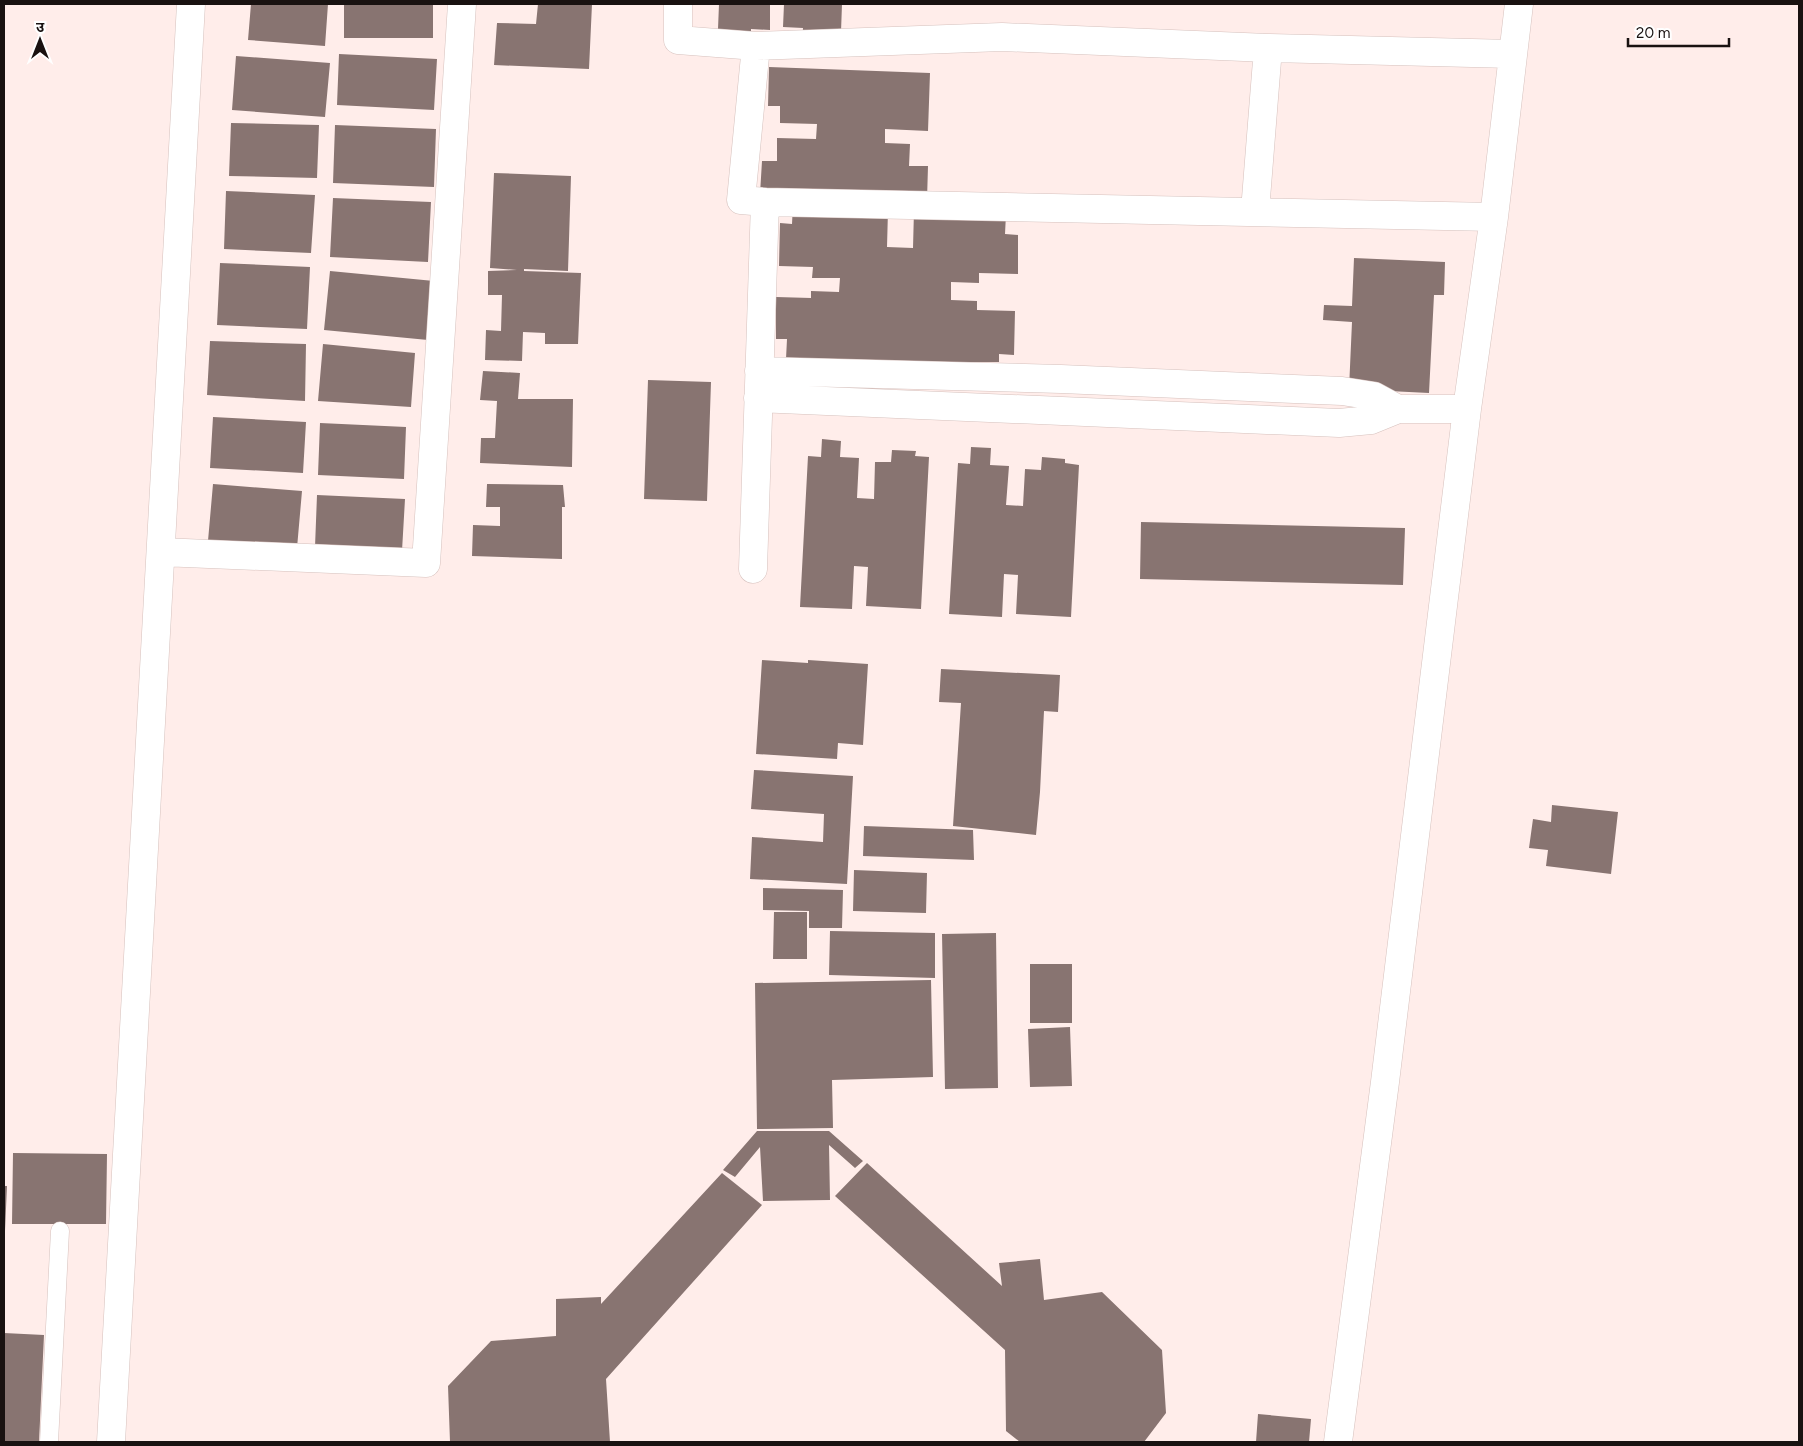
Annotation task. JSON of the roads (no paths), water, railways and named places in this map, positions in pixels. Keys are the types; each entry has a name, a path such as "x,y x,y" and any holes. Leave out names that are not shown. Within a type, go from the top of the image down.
{"street":[{"path":"111,1442 191,4"},
{"path":"160,552 426,563 462,4"},
{"path":"678,4 678,40 756,46 1002,37 1268,48 1512,54"},
{"path":"1338,1442 1392,1033 1467,409 1494,217 1519,4"},
{"path":"756,46 741,200 1494,217"},
{"path":"1255,211 1268,48"},
{"path":"753,568 765,202"},
{"path":"759,371 1061,379 1342,391 1374,396 1398,409"},
{"path":"758,398 1339,423 1371,420 1398,409 1467,409"}],"lane":[{"path":"49,1442 60,1231"}]}
